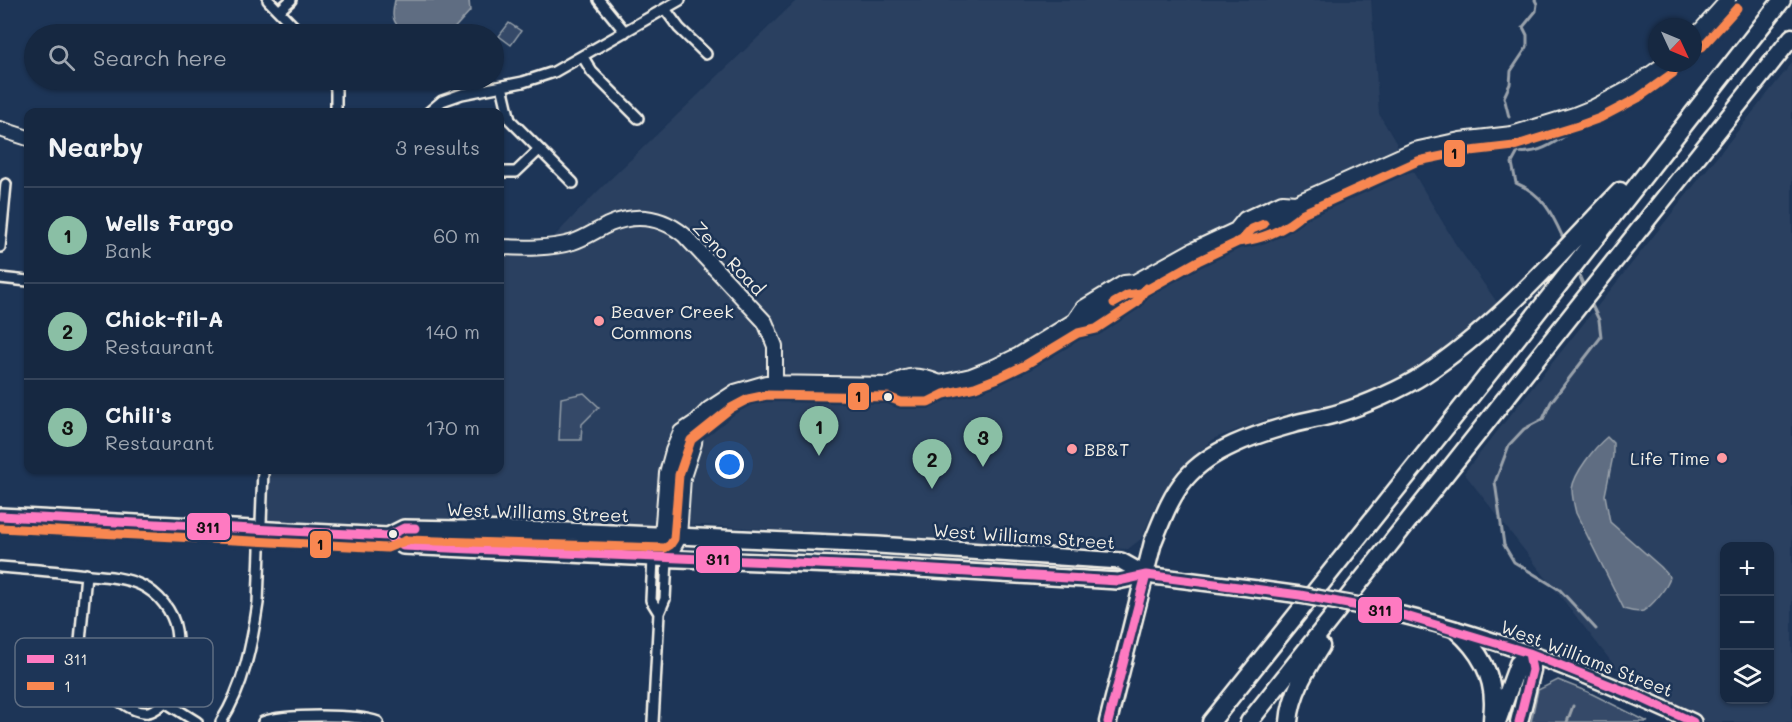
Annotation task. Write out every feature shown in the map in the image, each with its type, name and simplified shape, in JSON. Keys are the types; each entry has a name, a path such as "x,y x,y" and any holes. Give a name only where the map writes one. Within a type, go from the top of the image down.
{"highway":[{"path":"1210,722 1518,337 1782,0"},
{"path":"1249,722 1792,37"},
{"path":"1108,722 1153,542 1174,495 1187,477 1226,449 1248,439 1291,424 1338,414 1380,397 1442,363 1504,313 1692,114"},
{"path":"1289,722 1294,696 1304,675 1356,587"},
{"path":"1456,630 1479,654 1488,673 1492,688 1492,722"},
{"path":"1497,722 1518,664 1528,653"},
{"path":"1519,722 1532,670 1528,653"}],"main road":[{"name":"West Williams Street","path":"0,516 388,536 404,528 546,531 889,546 1121,561 1146,574 1300,595 1396,613 1528,653 1639,697 1693,722"},
{"name":"West Williams Street","path":"388,536 403,546 660,559 886,567 1118,581 1146,574"}],"street":[{"path":"268,0 291,24"},
{"path":"279,11 291,0"},
{"path":"599,0 625,32"},
{"path":"504,86 541,78 583,57 680,0"},
{"path":"1702,29 1728,0"},
{"path":"665,9 679,28 706,54"},
{"path":"583,57 592,72 638,118"},
{"path":"659,613 651,600 660,559 665,485 669,462 681,432 709,409 735,392 775,382 891,385 902,390 925,390 940,383 971,376 1019,355 1074,321 1089,319 1129,293 1135,282 1193,250 1236,230 1250,229 1286,213 1296,203 1414,150 1460,140 1512,134 1574,115 1632,87 1653,72"},
{"path":"336,90 336,108"},
{"path":"434,108 442,101 462,93 479,90"},
{"path":"503,90 510,120 573,183"},
{"path":"0,129 24,137"},
{"path":"504,172 516,172 539,150"},
{"path":"0,247 6,184"},
{"name":"Zeno Road","path":"504,247 536,247 571,243 610,224 629,218 651,218 669,225 684,235 765,322 775,346 775,382"},
{"path":"0,278 24,280"},
{"path":"653,722 659,613 665,599 660,559 679,537 683,477 694,443 696,422"},
{"path":"221,722 239,688 255,624 258,603 263,474"},
{"path":"0,567 114,577 140,584 157,596 169,611 176,638"},
{"path":"81,638 86,574"},
{"path":"131,707 147,712 159,707"},
{"path":"173,707 197,722"},
{"path":"263,722 311,716 378,722"}],"shaded area":[{"path":"395,0 469,0 470,11 458,24 397,24 393,15"},
{"name":"Beaver Creek Commons","path":"797,0 1371,0 1379,114 1456,245 1499,305 1425,365 1383,386 1341,403 1282,414 1215,438 1178,470 1158,500 1141,539 1128,549 882,537 702,525 264,525 265,474 504,474 504,247 545,246 598,191"},
{"path":"509,23 521,31 511,45 504,40 504,30"},
{"path":"1792,63 1792,722 1693,722 1639,697 1464,473"},
{"path":"584,393 599,407 582,424 581,440 559,440 561,398"},
{"path":"1607,437 1613,443 1613,456 1605,495 1610,522 1670,577 1659,596 1640,612 1624,609 1576,513 1573,501 1572,489 1581,468"},
{"path":"1558,680 1588,692 1648,722 1531,722 1538,690"}],"waterway":[{"path":"1509,117 1504,97 1510,84 1511,71 1527,47 1527,35 1523,27 1536,11 1535,0"},
{"path":"1518,152 1539,150 1594,119"},
{"path":"1516,145 1518,152 1512,163 1516,183 1534,194 1547,207 1565,242"},
{"path":"1577,270 1585,289"},
{"path":"1590,301 1599,320 1601,337 1551,402 1543,419 1524,429 1509,445 1495,482 1504,545 1514,562 1560,590 1596,629"},
{"path":"1567,722 1573,706"}],"transit line":[{"name":"1","path":"1702,47 1737,8"},
{"name":"1","path":"1237,242 1272,233 1303,213 1418,161 1462,152 1514,146 1600,118 1638,98 1673,73"},
{"name":"1","path":"1114,303 1128,295 1141,293 1198,261 1242,240 1252,229 1264,224"},
{"name":"1","path":"0,528 387,548 407,540 665,548 674,539 679,475 691,440 731,408 748,399 767,395 888,397 901,402 928,402 944,394 975,387 998,378 1025,365 1078,333 1096,329 1137,302 1146,288"},
{"name":"311","path":"0,516 388,536 404,528 415,528"},
{"name":"311","path":"388,536 403,546 886,567 1118,581 1146,575 1300,595 1396,613 1529,653 1639,697 1693,722"},
{"name":"311","path":"1108,722 1146,575"},
{"name":"311","path":"1519,722 1532,670 1529,653"}],"place":[{"name":"Beaver Creek Commons","path":"599,321"},
{"name":"BB&T","path":"1072,449"},
{"name":"Wells Fargo","path":"819,456"},
{"name":"Life Time","path":"1722,458"},
{"name":"Chili's","path":"983,467"},
{"name":"Chick-fil-A","path":"932,489"}]}
